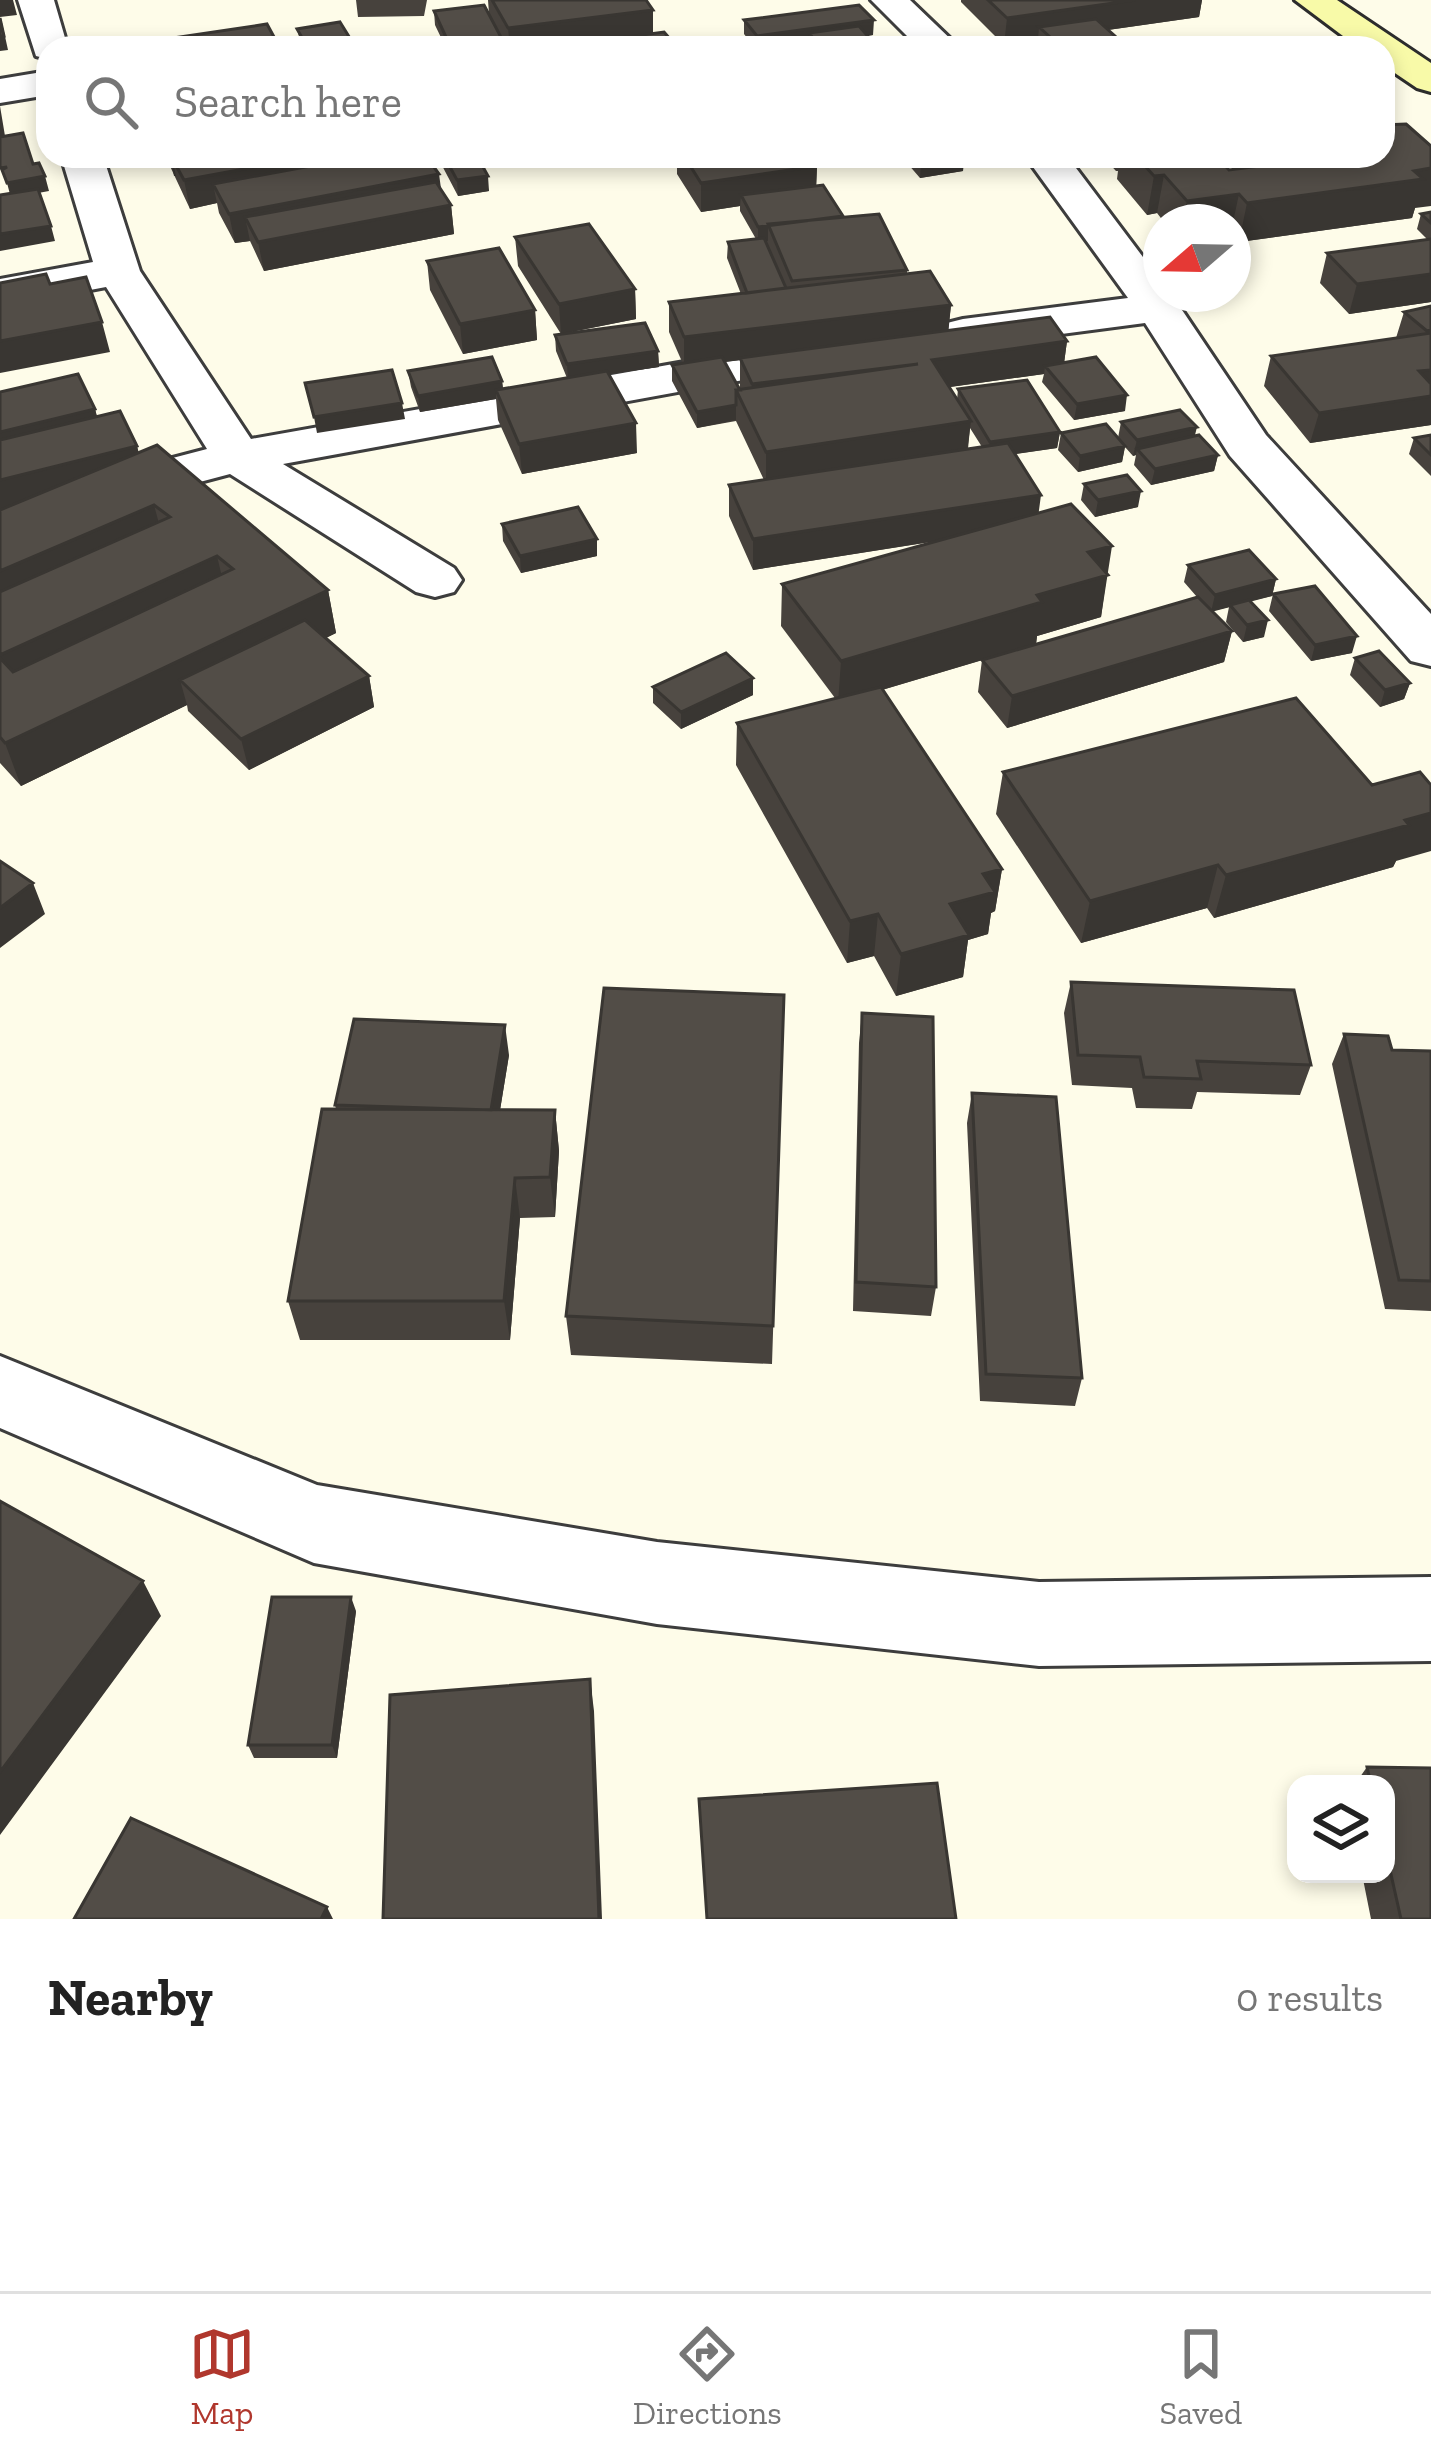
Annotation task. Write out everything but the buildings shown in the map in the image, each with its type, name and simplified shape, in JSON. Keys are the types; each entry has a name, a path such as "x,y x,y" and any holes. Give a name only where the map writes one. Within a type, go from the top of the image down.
{"main road":[{"path":"1313,0 1366,36"},
{"path":"1395,56 1431,80"}],"street":[{"path":"36,0 46,36"},
{"path":"889,0 927,36"},
{"path":"0,91 36,85"},
{"path":"86,168 118,272 237,457 435,580"},
{"path":"1055,168 1143,288"},
{"path":"0,292 118,272"},
{"path":"0,519 237,457 760,360 1143,310"},
{"path":"1161,312 1248,445 1431,648"},
{"path":"0,1391 314,1524 657,1583 1039,1624 1431,1619"}]}
